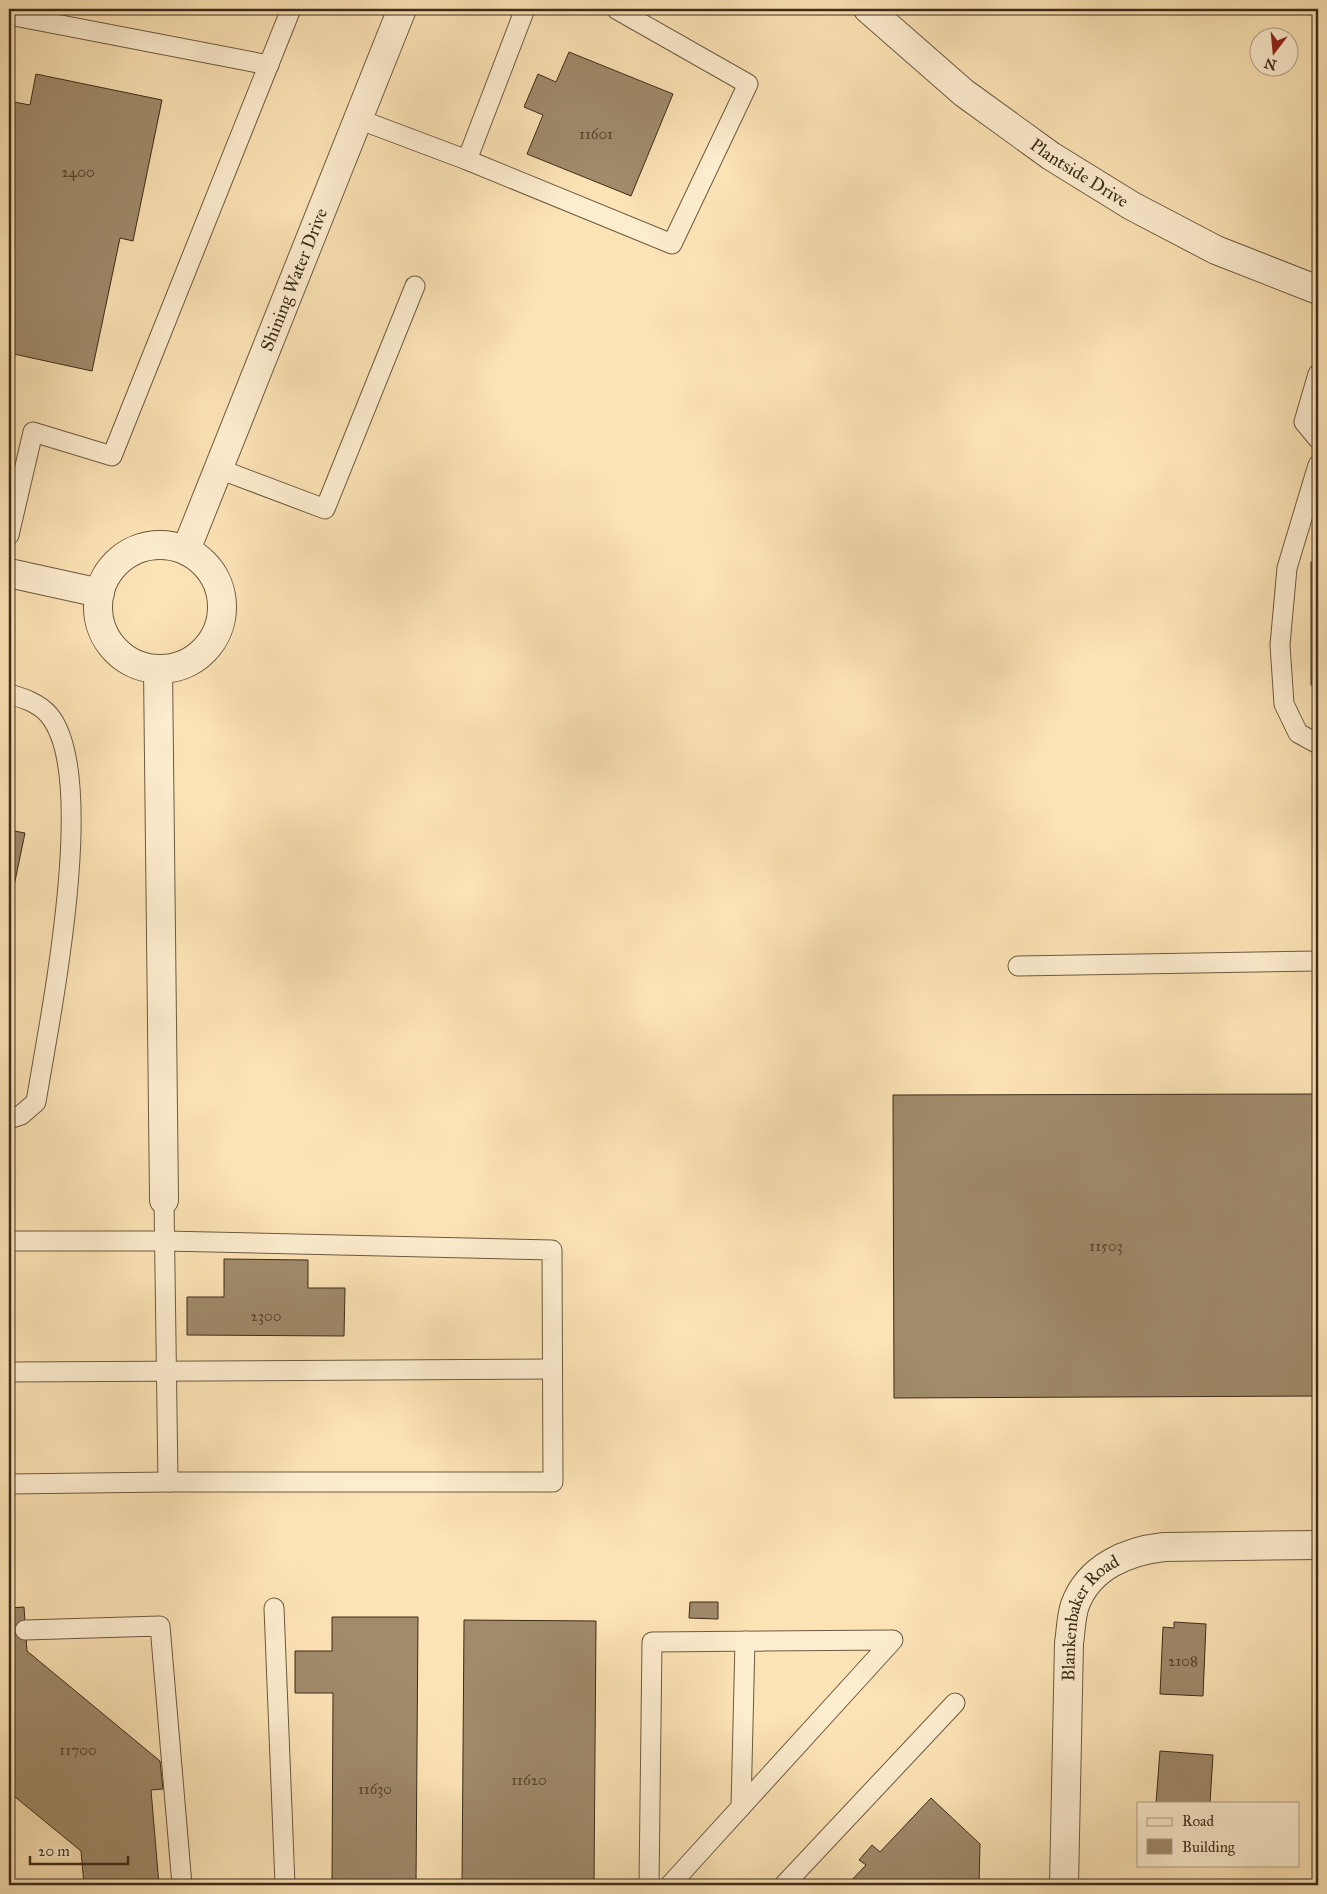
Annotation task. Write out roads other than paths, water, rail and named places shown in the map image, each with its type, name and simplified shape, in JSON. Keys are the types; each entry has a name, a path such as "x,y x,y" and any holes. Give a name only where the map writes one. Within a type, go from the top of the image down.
{"street":[{"name":"Shining Water Drive","path":"186,550 402,9"},
{"name":"Plantside Drive","path":"868,9 964,93 1051,156 1132,206 1216,250 1318,290"},
{"path":"155,545 186,550 204,562 216,580 222,600 221,622 212,641 198,657 179,666 158,669 137,664 119,653 105,636 99,615 100,594 114,566 140,548 155,545"},
{"path":"9,573 100,594"},
{"path":"158,669 164,1200"},
{"name":"Blankenbaker Road","path":"1064,1885 1069,1643 1075,1606 1084,1588 1097,1572 1114,1560 1143,1550 1164,1547 1318,1545"}],"lane":[{"path":"9,535 17,461 33,432 112,456 291,9"},
{"path":"467,160 525,9"},
{"path":"358,119 467,160 672,244 748,84 616,9"},
{"path":"9,15 269,65"},
{"path":"219,468 325,509 415,286"},
{"path":"1318,374 1304,422 1318,439"},
{"path":"1318,465 1314,494 1287,568 1280,646 1284,704 1298,733 1318,744"},
{"path":"9,694 39,706 49,716 61,739 68,760 72,830 58,962 36,1102 21,1115 9,1119"},
{"path":"1018,966 1318,961"},
{"path":"164,1200 168,1482"},
{"path":"9,1241 165,1241 552,1250 552,1482 9,1484"},
{"path":"9,1372 552,1369"},
{"path":"274,1608 285,1885"},
{"path":"25,1630 160,1626 182,1885"},
{"path":"649,1885 652,1642 893,1640 670,1885"},
{"path":"741,1807 745,1641"},
{"path":"784,1885 955,1703"}]}
